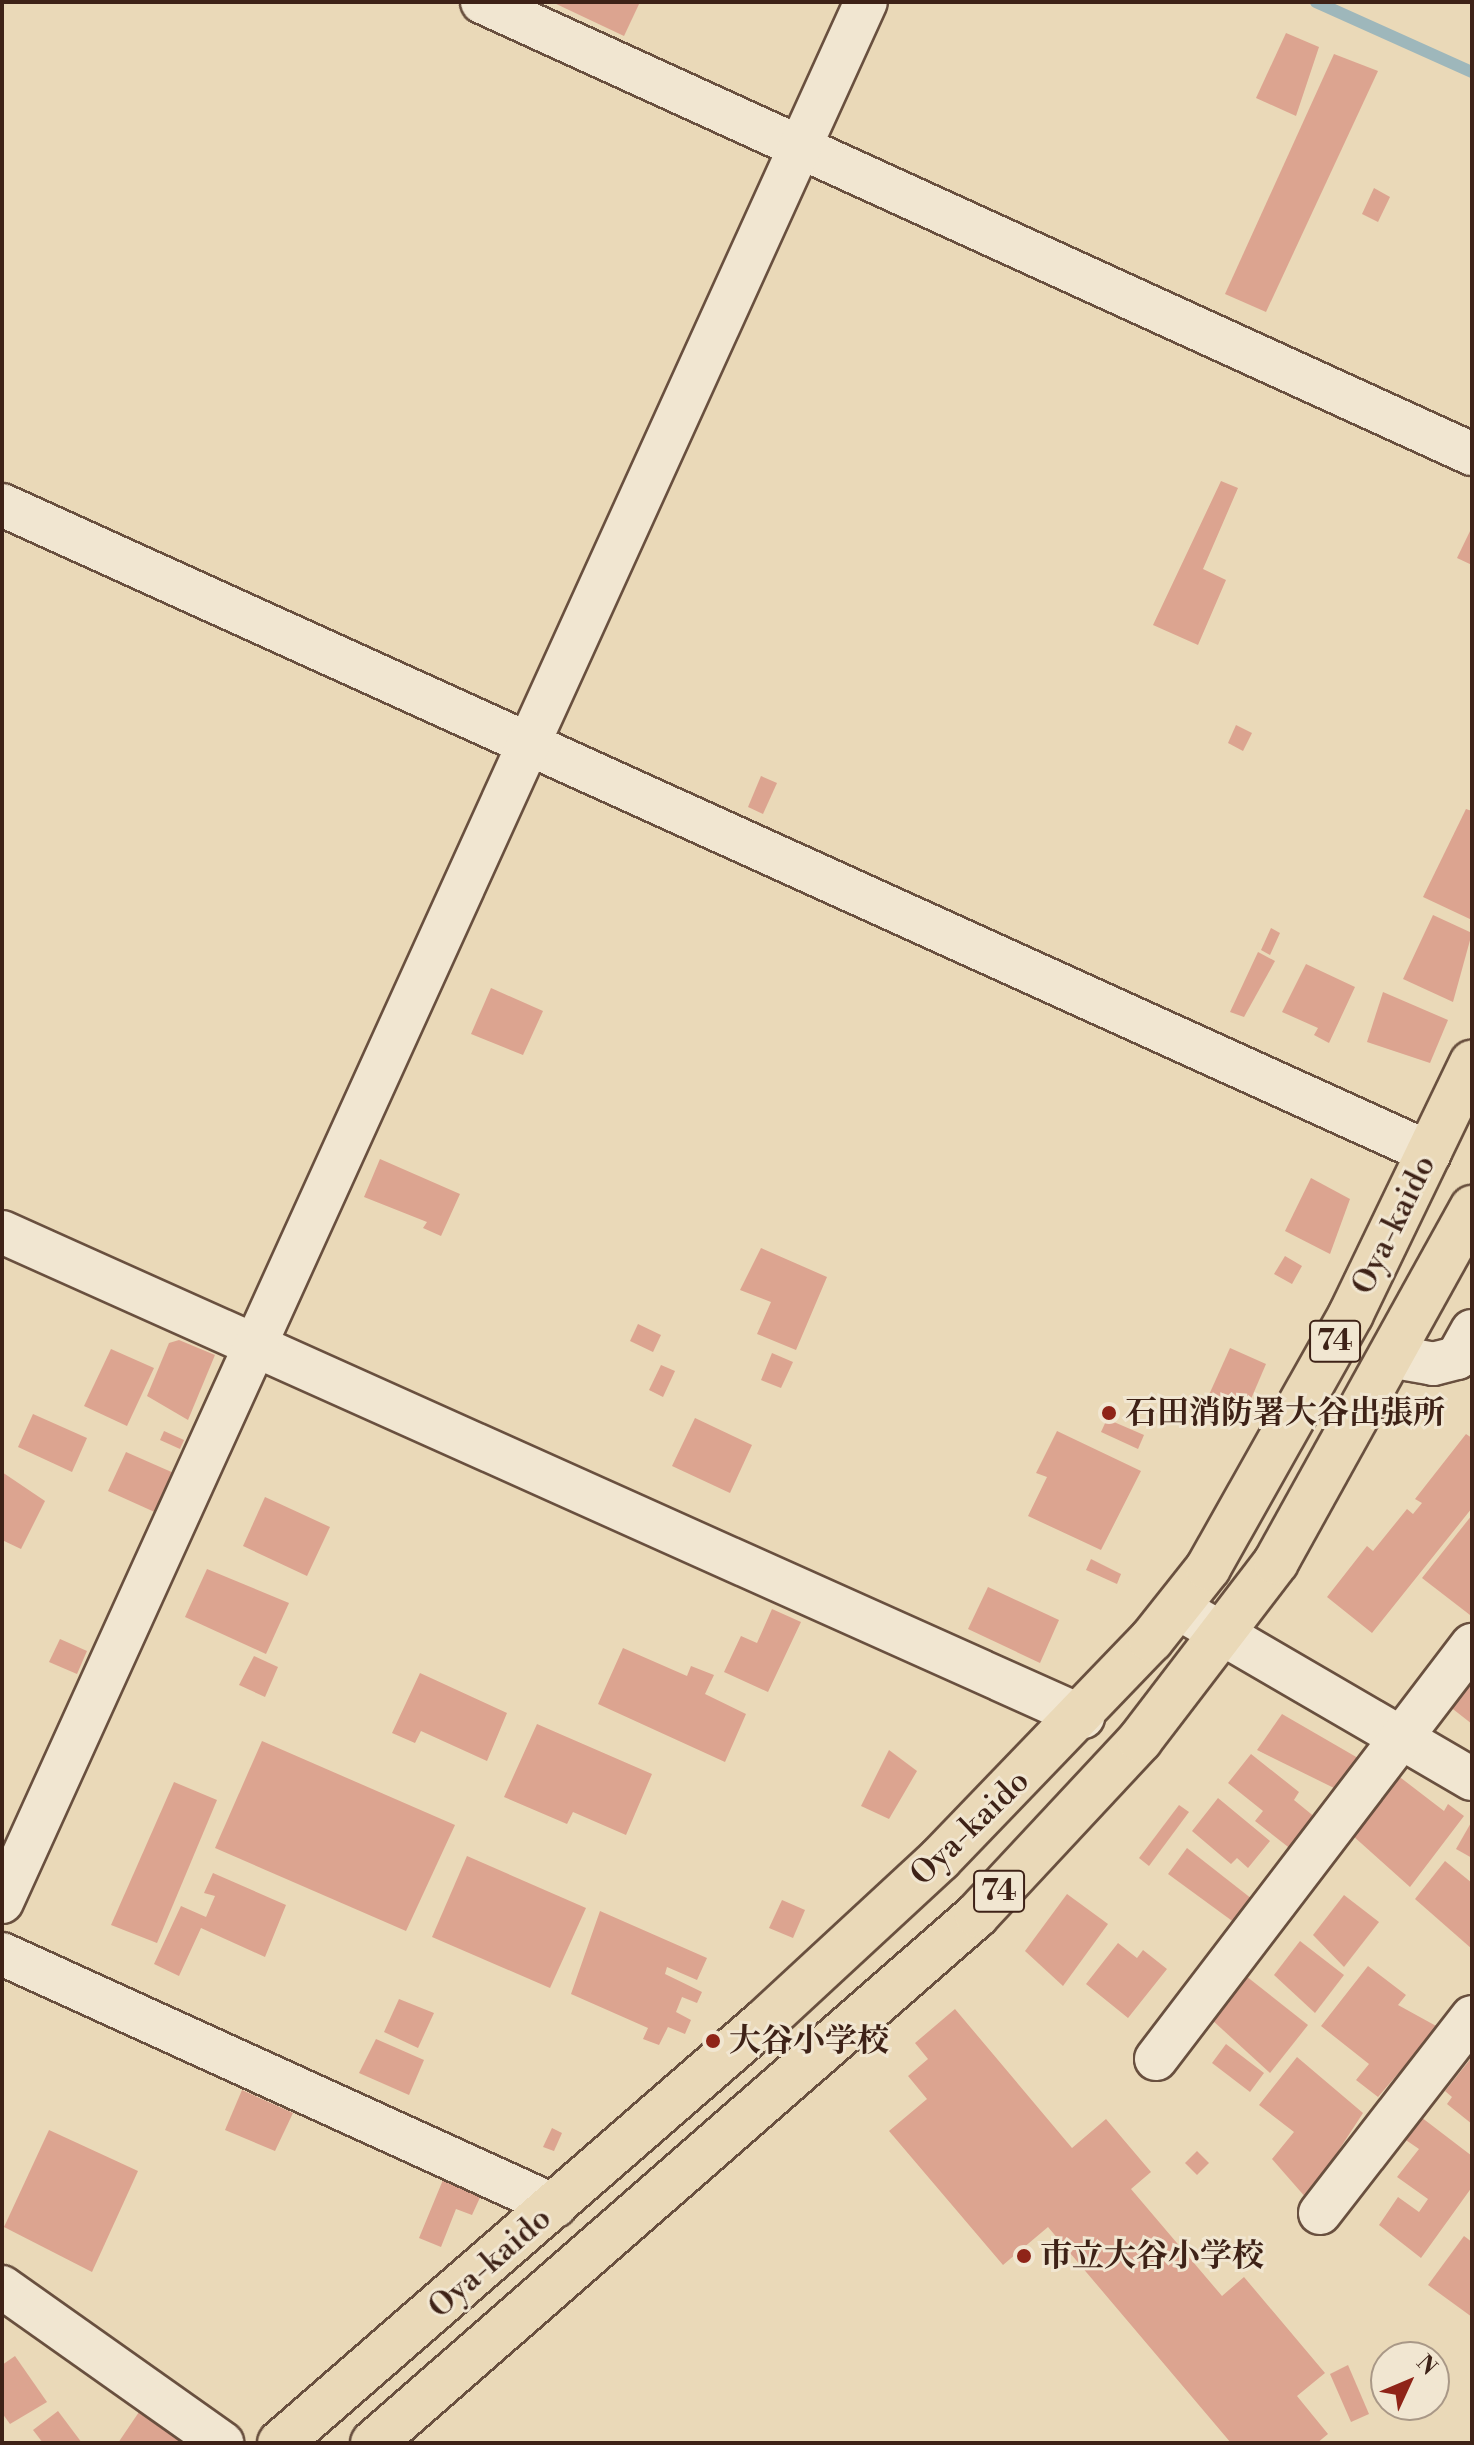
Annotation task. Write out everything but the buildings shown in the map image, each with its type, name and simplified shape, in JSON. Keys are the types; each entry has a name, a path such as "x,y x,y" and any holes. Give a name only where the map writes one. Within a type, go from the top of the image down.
{"main road":[{"name":"Oya-kaido","path":"280,2443 555,2206 905,1891 1083,1717 1178,1608 1208,1568 1351,1314 1472,1063"},
{"name":"Oya-kaido","path":"373,2443 977,1915 1140,1740 1225,1636 1395,1357 1472,1208"}],"street":[{"path":"482,2 1472,454"},
{"path":"2,1902 866,2"},
{"path":"2,505 1430,1153"},
{"path":"2,1232 1083,1717"},
{"path":"1395,1357 1433,1364 1457,1358 1472,1331"},
{"path":"1178,1608 1472,1779"},
{"path":"1156,2059 1472,1645"},
{"path":"2,1954 555,2206"},
{"path":"1320,2213 1472,2017"},
{"path":"2,2287 222,2443"}],"waterway":[{"path":"1316,2 1472,72"}],"place":[{"name":"石田消防署大谷出張所","path":"1109,1413"},
{"name":"大谷小学校","path":"713,2041"},
{"name":"市立大谷小学校","path":"1024,2256"}]}
